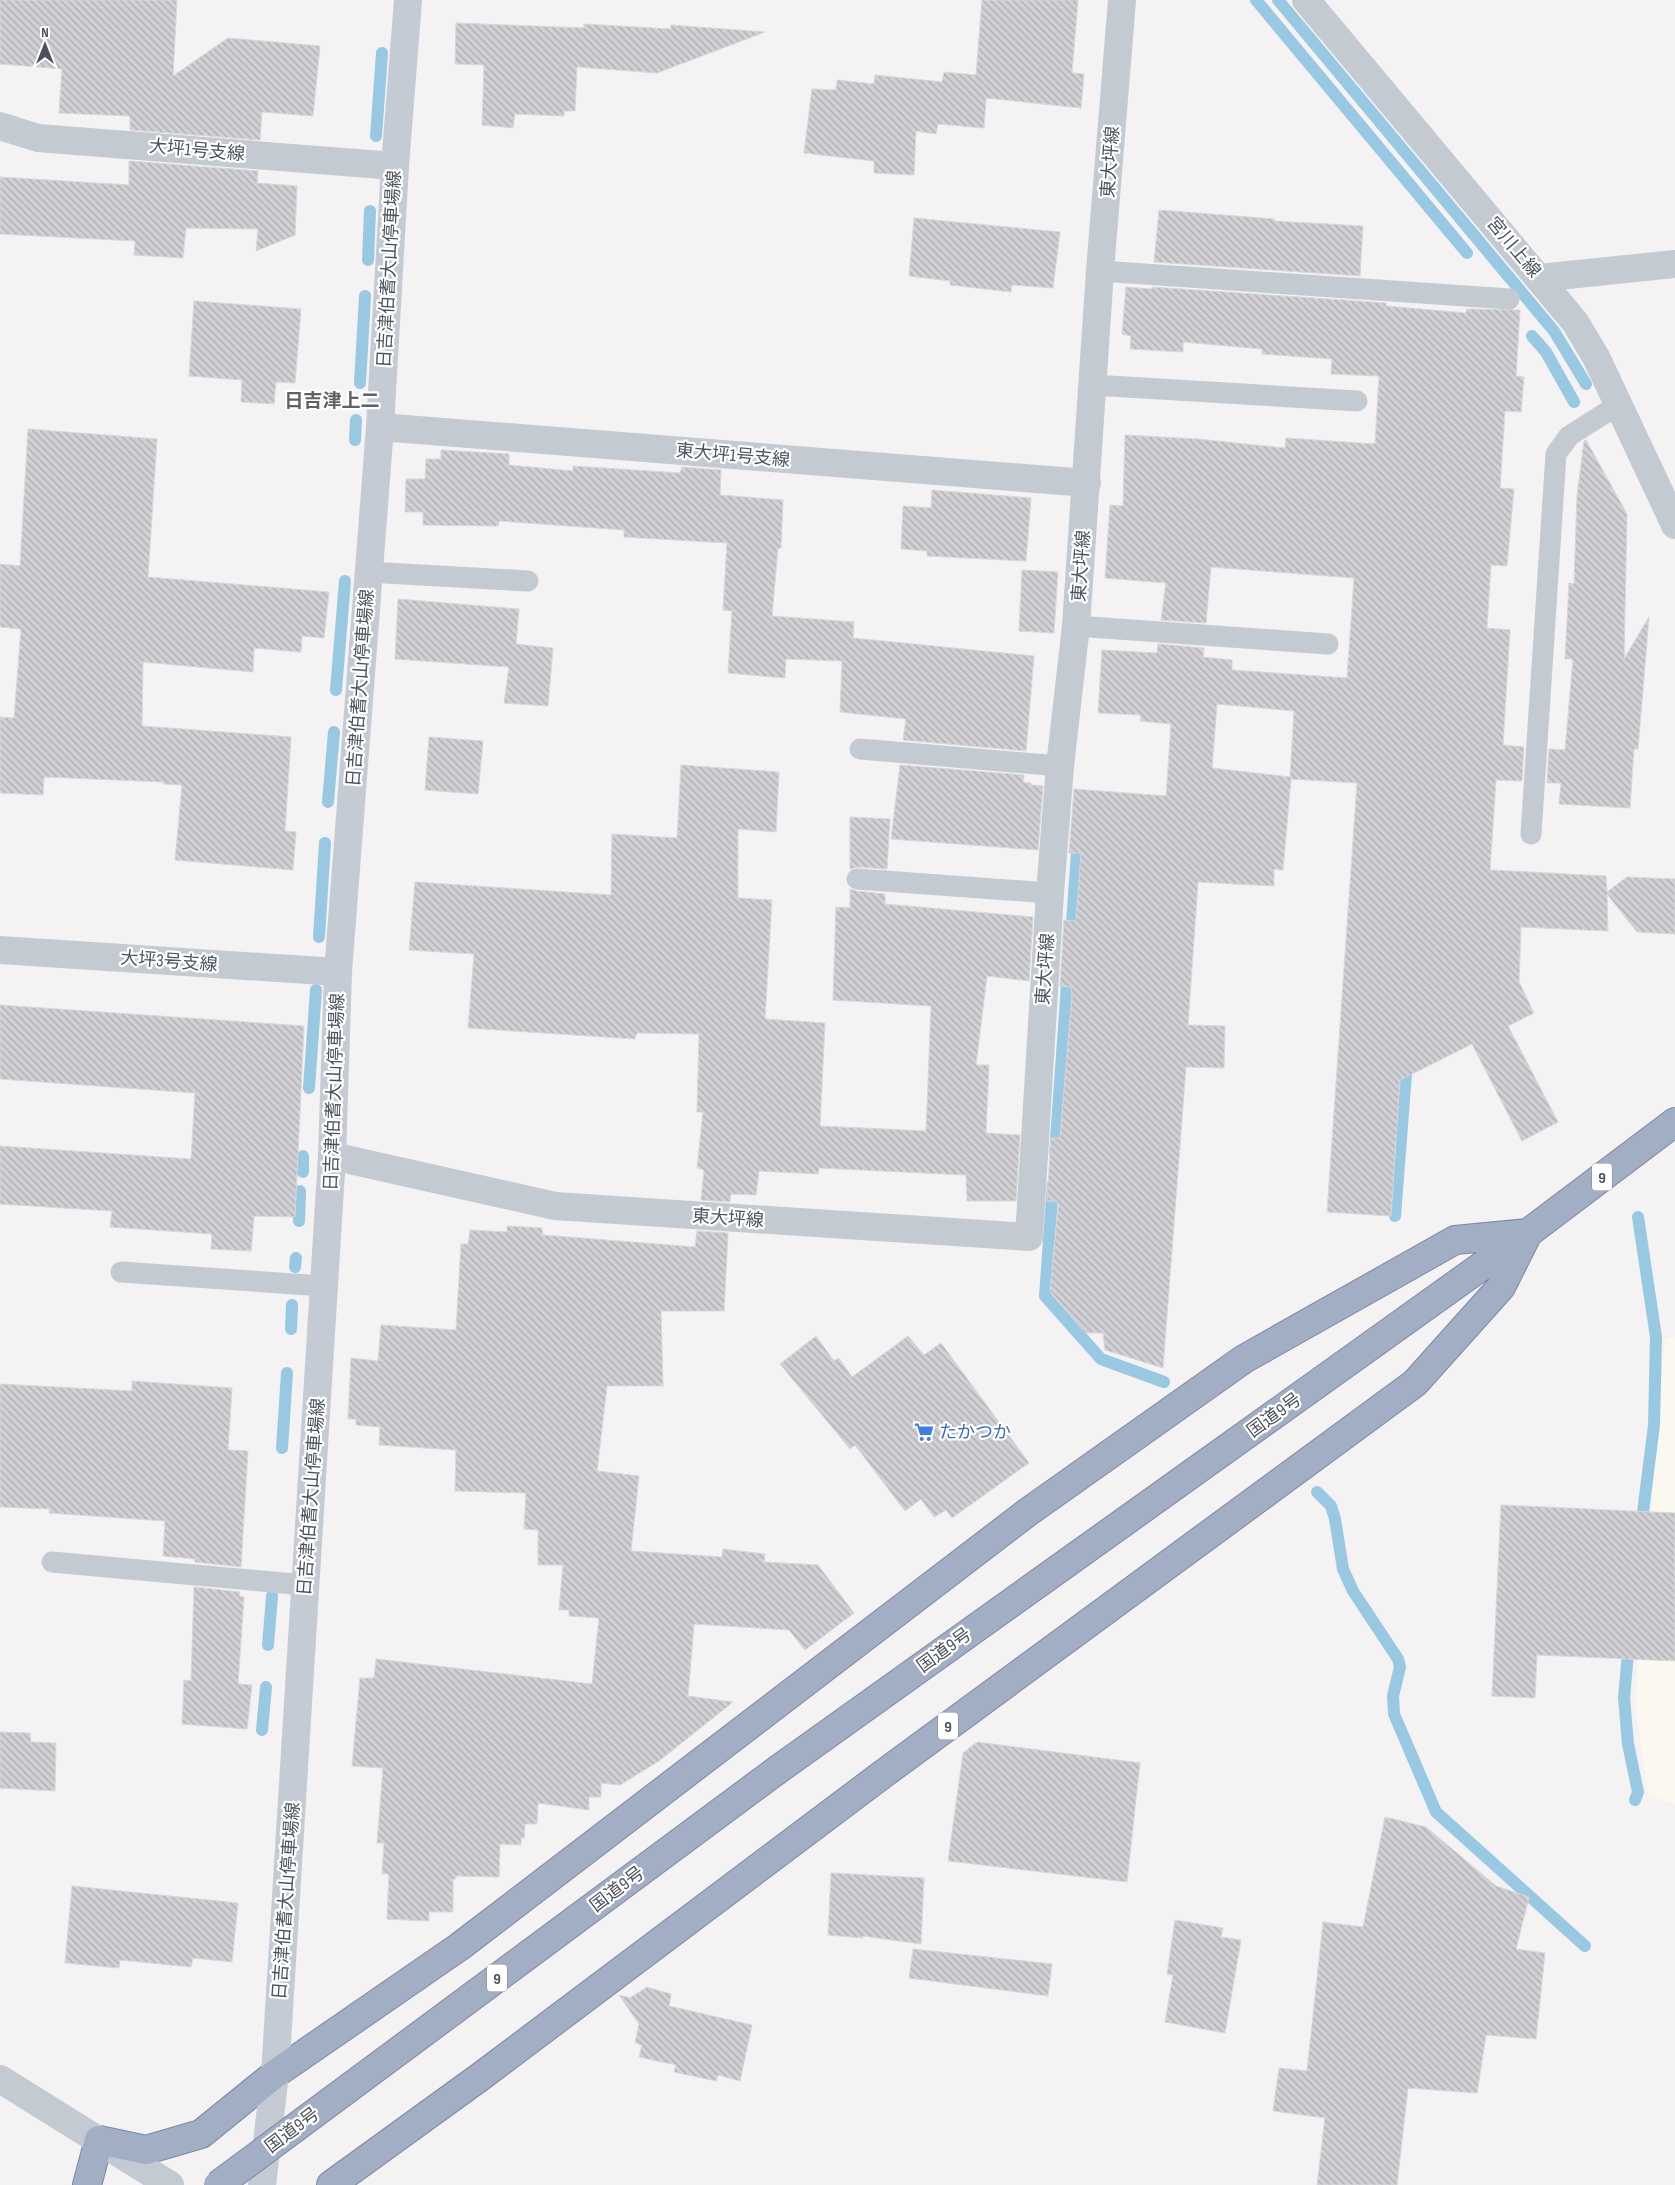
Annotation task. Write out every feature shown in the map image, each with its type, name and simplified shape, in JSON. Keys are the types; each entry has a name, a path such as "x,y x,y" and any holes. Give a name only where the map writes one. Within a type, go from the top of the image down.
{"highway":[{"name":"国道9号","path":"218,2185 776,1771 1528,1232 1675,1122"},
{"path":"87,2185 98,2140 146,2150 201,2134 275,2074 459,1947 1028,1512 1244,1359 1454,1240 1528,1232"},
{"name":"9","path":"331,2185 480,2077 883,1774 1415,1383 1501,1287 1528,1232"}],"main road":[{"name":"日吉津伯耆大山停車場線","path":"262,2185 275,2074 332,1156 338,972 380,427 395,166 408,0"}],"street":[{"name":"東大坪線","path":"332,1156 554,1206 1029,1237 1050,893 1060,766 1076,626 1100,271 1122,0"},
{"name":"宮川上線","path":"1306,0 1575,322 1596,357 1675,526"},
{"name":"大坪1号支線","path":"0,126 38,138 395,166"},
{"path":"1540,278 1675,264"},
{"name":"東大坪1号支線","path":"380,427 1087,483"},
{"name":"大坪3号支線","path":"0,950 338,972"},
{"path":"0,2079 170,2185"}],"lane":[{"path":"1100,271 1509,299"},
{"path":"1093,385 1357,401"},
{"path":"1531,834 1556,454 1569,436 1618,405"},
{"path":"368,572 528,581"},
{"path":"1076,626 1328,644"},
{"path":"860,749 1060,766"},
{"path":"857,879 1050,893"},
{"path":"121,1272 324,1286"},
{"path":"52,1562 305,1585"}],"shaded area":[{"path":"1675,1337 1675,1804 1648,1795 1635,1705 1665,1338"}],"building":[{"path":"0,0 177,0 173,76 228,38 320,46 313,116 262,112 260,140 130,130 130,116 59,113 62,69 0,64"},
{"path":"982,0 1078,0 1072,73 1084,74 1081,108 986,98 984,128 938,124 936,134 916,131 914,175 874,173 874,161 804,153 812,89 836,90 837,80 874,84 875,75 942,82 944,72 976,75"},
{"path":"456,23 584,28 584,24 671,29 671,25 765,32 657,73 577,67 575,111 564,111 564,116 515,114 513,128 482,125 484,65 455,64"},
{"path":"129,161 258,171 257,183 297,186 295,235 256,251 258,229 186,228 183,258 134,255 135,241 0,234 0,177 129,185"},
{"path":"1159,210 1274,219 1274,221 1363,226 1360,276 1154,262"},
{"path":"914,218 1060,232 1053,288 1012,285 1011,292 950,285 950,281 909,276"},
{"path":"1126,287 1152,289 1152,287 1386,303 1386,306 1466,313 1467,309 1520,310 1516,376 1524,377 1521,412 1505,411 1500,488 1514,489 1507,566 1491,565 1487,628 1510,630 1503,745 1524,747 1522,781 1496,780 1490,870 1606,876 1607,892 1627,877 1675,879 1675,934 1637,932 1607,894 1608,931 1521,927 1519,982 1534,1013 1508,1026 1558,1122 1522,1141 1472,1044 1400,1080 1391,1216 1327,1212 1357,783 1291,779 1283,870 1274,869 1274,886 1198,882 1188,1025 1225,1026 1224,1068 1186,1067 1163,1368 1105,1350 1103,1333 1085,1333 1050,1291 1058,1207 1057,1201 1047,1201 1051,1138 1060,1138 1072,996 1071,987 1060,986 1064,920 1076,921 1081,853 1069,853 1074,789 1166,796 1171,724 1140,721 1141,715 1098,713 1102,650 1157,653 1158,644 1204,648 1203,657 1232,660 1232,670 1347,678 1354,578 1211,567 1206,623 1161,620 1166,583 1105,578 1110,505 1123,506 1125,435 1198,439 1285,448 1286,438 1375,444 1379,376 1331,374 1332,359 1262,354 1262,349 1183,342 1183,352 1130,349 1131,336 1122,334","holes":["1217,704 1294,711 1290,777 1212,768"]},
{"path":"194,301 301,309 295,383 276,382 274,404 241,402 242,380 189,376"},
{"path":"28,429 157,439 148,577 329,592 324,638 302,636 301,652 254,648 253,672 143,662 142,726 291,737 285,831 296,832 293,870 175,860 182,785 163,784 164,782 44,777 43,795 0,793 0,717 14,718 21,629 0,627 0,564 20,566"},
{"path":"1586,440 1627,514 1624,659 1649,617 1638,749 1634,749 1630,808 1559,804 1561,783 1547,783 1549,749 1565,750 1573,659 1565,659 1569,583 1574,584 1577,496 1584,441"},
{"path":"441,450 509,454 509,465 573,471 573,466 680,473 682,467 721,470 720,495 783,500 781,548 778,548 772,616 854,622 853,638 1034,656 1026,751 903,740 906,719 840,712 842,661 786,659 785,678 728,673 732,611 723,610 727,543 624,537 624,530 499,521 498,526 423,525 423,512 405,512 406,479 425,479 426,459 441,459"},
{"path":"932,490 1031,498 1026,561 927,556 927,551 901,549 903,506 931,508"},
{"path":"1022,570 1058,572 1054,633 1019,631"},
{"path":"398,599 519,609 516,644 553,648 548,706 504,703 509,667 395,659"},
{"path":"429,737 483,741 478,794 425,790"},
{"path":"681,765 779,772 776,832 738,829 738,898 772,900 765,1019 825,1023 820,1126 926,1131 931,1006 833,1000 836,907 850,908 850,889 885,894 885,904 1033,917 1029,981 987,976 976,1065 989,1065 986,1133 1020,1135 1016,1201 967,1201 966,1175 819,1168 818,1174 759,1171 756,1195 731,1194 730,1202 701,1200 704,1170 697,1168 703,1112 697,1112 699,1034 637,1033 635,1039 468,1028 474,954 409,950 415,882 611,895 612,834 677,838"},
{"path":"900,765 1024,775 1023,782 1043,786 1038,850 891,839"},
{"path":"850,817 890,819 887,869 858,867 850,869"},
{"path":"0,1005 304,1026 295,1217 254,1216 251,1251 211,1249 212,1234 110,1227 112,1211 0,1204 0,1146 191,1159 195,1093 0,1079"},
{"path":"507,1226 542,1228 543,1235 695,1247 697,1231 728,1233 724,1311 661,1311 663,1386 607,1386 597,1471 639,1476 631,1551 722,1557 723,1549 765,1554 764,1562 818,1565 854,1613 805,1650 789,1630 694,1624 688,1696 733,1702 659,1761 620,1785 601,1783 601,1797 589,1797 589,1810 538,1803 537,1824 525,1824 524,1838 521,1838 521,1845 500,1844 499,1877 456,1876 456,1879 453,1879 453,1912 429,1912 429,1921 387,1919 389,1874 382,1874 384,1843 377,1843 383,1768 352,1766 360,1678 374,1678 376,1659 592,1684 599,1618 569,1616 569,1610 559,1610 563,1565 538,1565 538,1530 524,1529 526,1493 455,1491 456,1450 379,1445 380,1427 356,1425 356,1419 348,1419 351,1358 378,1361 381,1325 456,1330 461,1244 468,1244 470,1230 507,1232"},
{"path":"816,1336 834,1361 839,1358 852,1377 908,1336 924,1355 941,1343 1029,1463 952,1518 946,1510 934,1517 921,1499 905,1511 855,1445 850,1449 780,1364"},
{"path":"132,1381 232,1388 228,1450 248,1451 241,1567 163,1556 165,1521 49,1513 50,1509 0,1507 0,1384 132,1391"},
{"path":"1501,1505 1675,1513 1675,1661 1537,1655 1535,1698 1492,1696"},
{"path":"194,1587 240,1592 239,1596 244,1597 238,1684 252,1685 247,1729 182,1724 184,1680 191,1681"},
{"path":"0,1732 30,1733 31,1742 56,1743 55,1791 0,1788"},
{"path":"977,1742 1140,1763 1127,1882 948,1861 963,1753"},
{"path":"1385,1817 1426,1827 1496,1886 1529,1897 1516,1949 1545,1953 1536,2039 1486,2035 1477,2093 1408,2088 1397,2185 1317,2185 1325,2118 1273,2111 1279,2068 1307,2071 1323,1922 1363,1927"},
{"path":"831,1873 924,1878 921,1944 863,1936 863,1938 828,1935"},
{"path":"72,1886 238,1903 232,1962 193,1958 191,1967 120,1960 119,1968 65,1963"},
{"path":"1175,1920 1223,1928 1221,1937 1241,1940 1225,2033 1165,2022 1173,1975 1167,1974"},
{"path":"913,1949 1052,1964 1048,1996 909,1978"},
{"path":"647,1987 671,1994 669,2006 752,2025 740,2081 718,2075 716,2081 674,2072 676,2065 639,2057 642,2045 635,2043 639,2024 619,1995 630,1998"}],"waterway":[{"path":"1256,0 1467,253"},
{"path":"1278,0 1554,331 1586,384"},
{"path":"376,136 382,53"},
{"path":"368,260 370,211"},
{"path":"360,383 365,296"},
{"path":"1532,336 1546,352 1574,402"},
{"path":"355,440 356,420"},
{"path":"336,690 345,581"},
{"path":"328,802 334,732"},
{"path":"1071,938 1078,838"},
{"path":"319,937 325,843"},
{"path":"1055,1154 1068,970"},
{"path":"309,1088 316,990"},
{"path":"1395,1216 1407,1061"},
{"path":"303,1156 303,1172"},
{"path":"1053,1184 1045,1296 1101,1359 1164,1382"},
{"path":"299,1221 300,1191"},
{"path":"1638,1217 1656,1337 1654,1425 1641,1528"},
{"path":"295,1267 296,1258"},
{"path":"291,1329 292,1305"},
{"path":"282,1448 287,1373"},
{"path":"1317,1492 1331,1506 1343,1569 1353,1591 1398,1659 1400,1667 1393,1696 1394,1714 1436,1812 1585,1946"},
{"path":"268,1645 272,1596"},
{"path":"1629,1642 1624,1698 1628,1744 1638,1792 1635,1800"},
{"path":"262,1730 266,1687"}],"place":[{"name":"たかつか","path":"924,1432"}],"district":[{"name":"日吉津上二","path":"332,400"}]}
